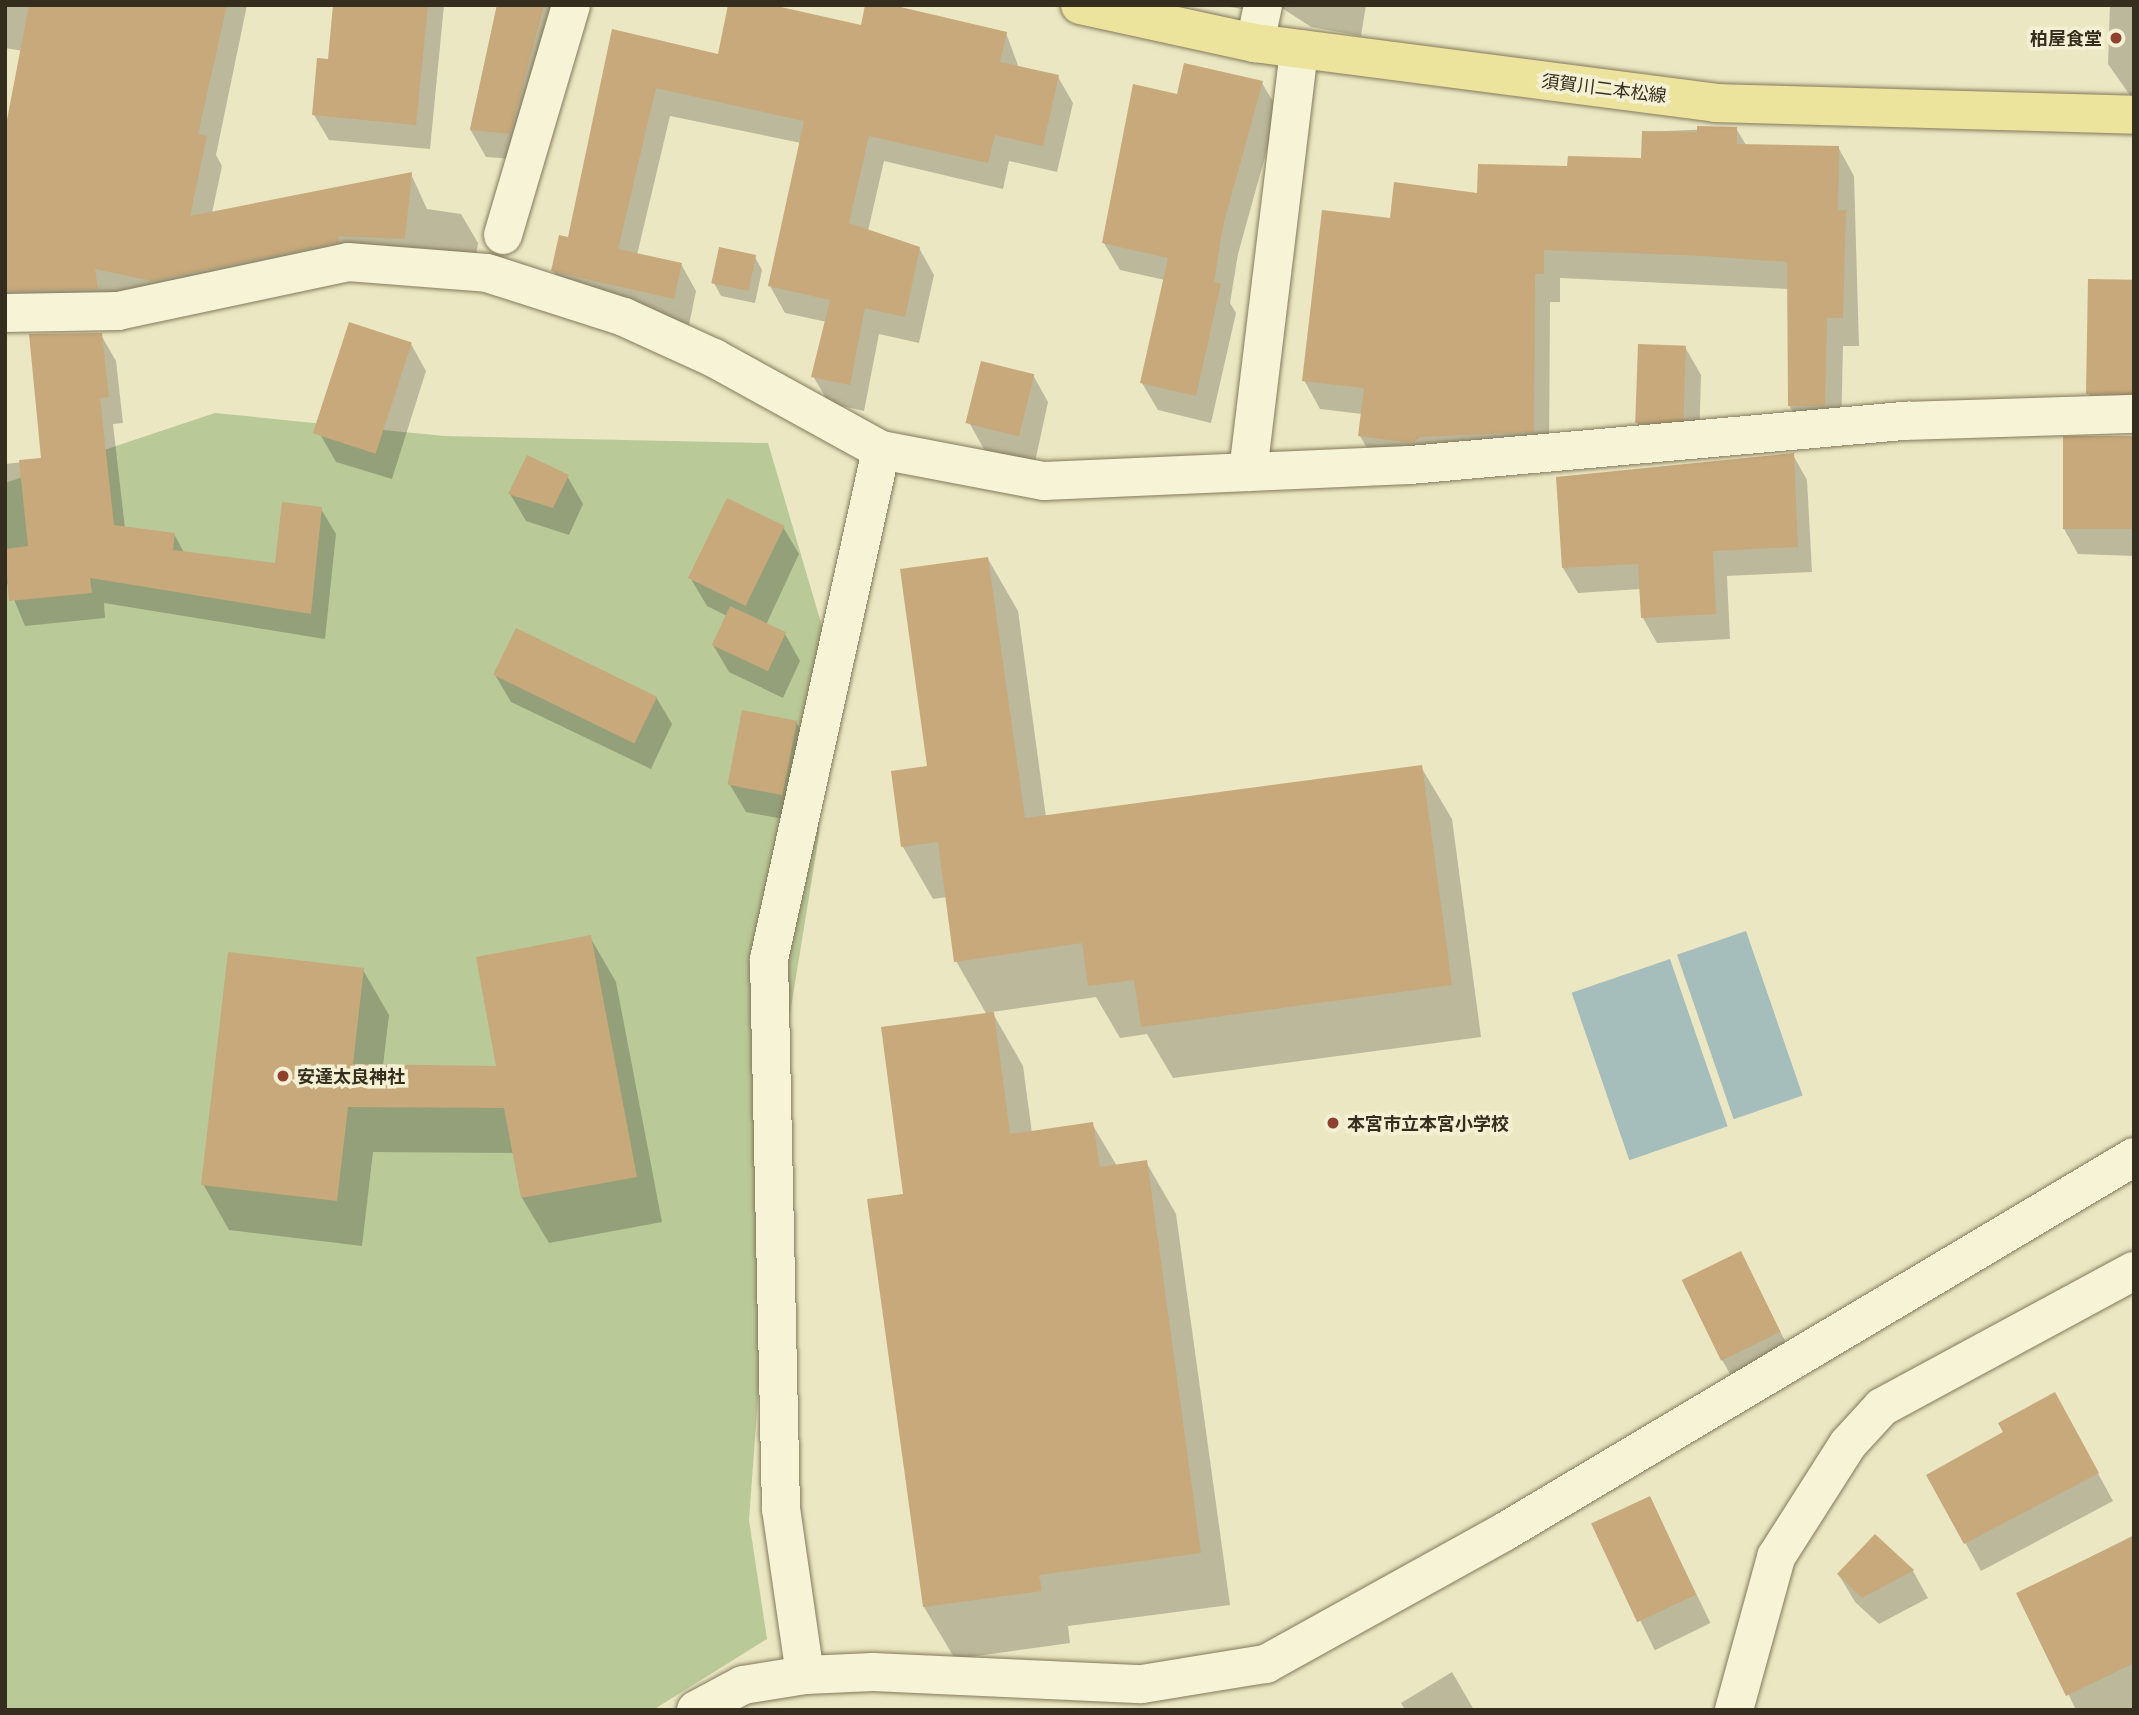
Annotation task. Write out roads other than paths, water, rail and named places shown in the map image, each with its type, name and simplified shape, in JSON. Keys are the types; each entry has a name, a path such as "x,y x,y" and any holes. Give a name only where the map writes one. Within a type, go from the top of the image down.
{"main road":[{"name":"須賀川二本松線","path":"1080,5 1255,43 1715,103 2134,115"}],"street":[{"path":"503,235 571,5"},
{"path":"1255,43 1263,5"},
{"path":"1248,472 1299,49"},
{"path":"5,313 118,311 348,262 487,273 624,317 703,353 881,450 1044,481 1410,465 1907,421 2134,414"},
{"path":"805,1675 781,1509 769,959 881,450"},
{"path":"696,1710 743,1685 805,1675 873,1672 1142,1684 1266,1664 1504,1532 2134,1157"},
{"path":"1734,1710 1776,1557 1848,1444 1882,1407 2134,1271"}],"water":[{"path":"1746,931 1803,1096 1734,1119 1677,955"},
{"path":"1670,959 1728,1126 1629,1160 1572,993"}],"place":[{"name":"柏屋食堂","path":"2116,38"},
{"name":"安達太良神社","path":"283,1076"},
{"name":"本宮市立本宮小学校","path":"1333,1123"}]}
